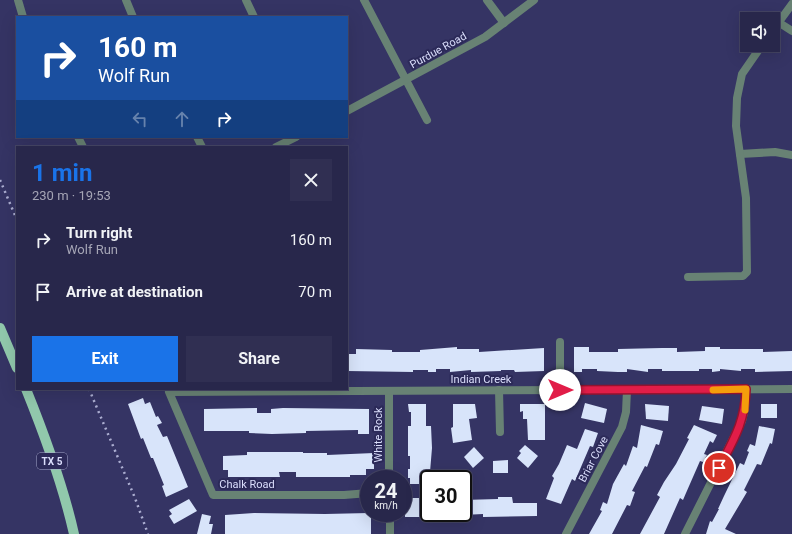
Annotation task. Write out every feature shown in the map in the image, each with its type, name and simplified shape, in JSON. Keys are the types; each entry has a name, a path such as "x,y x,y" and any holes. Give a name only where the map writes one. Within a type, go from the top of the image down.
{"main road":[{"path":"0,328 16,366"},
{"name":"TX 5","path":"26,390 40,422 74,534"}],"street":[{"path":"18,0 23,16"},
{"path":"126,0 133,16"},
{"path":"246,0 254,16"},
{"path":"364,0 426,120"},
{"path":"487,0 504,23"},
{"name":"Purdue Road","path":"348,110 485,37 534,0"},
{"path":"780,19 792,4"},
{"path":"780,23 792,31"},
{"path":"688,277 743,276 747,272 746,198 736,126 736,98 742,74 757,52"},
{"path":"278,146 294,138"},
{"path":"740,154 776,152 792,155"},
{"path":"560,342 560,390"},
{"path":"685,534 740,428 745,408 746,389"},
{"name":"Indian Creek","path":"169,392 792,389"},
{"path":"499,390 500,432"},
{"name":"Briar Cove","path":"566,534 622,427 626,412 627,390"},
{"name":"White Rock","path":"389,391 390,470"},
{"name":"Chalk Road","path":"169,392 213,496 360,494"},
{"path":"390,522 390,534"}],"building":[{"path":"457,347 457,349 479,349 479,352 544,348 544,371 515,372 514,370 501,370 471,372 471,370 450,372 450,369 436,369 436,372 428,372 428,370 413,370 413,372 348,371 348,354 356,354 356,349 392,350 392,352 420,352 420,350"},
{"path":"574,347 589,347 589,352 618,352 618,349 662,348 677,348 677,352 705,351 705,347 720,347 720,349 763,349 763,352 792,351 792,371 755,372 755,369 741,369 741,371 720,369 720,371 712,372 712,369 699,369 699,371 662,371 662,369 648,369 648,372 627,369 627,372 618,372 597,371 597,369 582,369 582,372 574,372"},
{"path":"143,398 145,404 150,402 156,417 158,416 162,423 157,425 163,437 167,436 188,487 166,497 162,486 164,485 153,458 151,458 143,438 141,439 128,404"},
{"path":"585,403 607,409 604,423 581,418"},
{"path":"408,404 426,404 426,426 431,426 432,448 430,470 420,470 420,484 412,484 412,470 408,470 410,469 410,456 408,456 408,426 411,426 411,412 409,412"},
{"path":"453,404 475,404 477,418 469,419 472,440 453,443 451,428 453,427"},
{"path":"520,404 545,404 545,440 528,440 527,419 523,419 523,411 520,412"},
{"path":"645,404 669,406 668,421 646,419"},
{"path":"761,404 777,404 777,418 761,418"},
{"path":"702,406 724,409 722,424 699,420"},
{"path":"257,408 257,413 271,413 271,409 283,408 369,409 369,434 358,434 358,430 306,431 306,433 272,434 249,433 249,431 204,431 204,409"},
{"path":"641,425 663,431 659,445 656,444 647,467 645,466 632,491 635,492 630,506 627,505 612,534 589,534 602,511 600,510 603,502 607,504 613,484 624,464 626,466 633,446 637,448"},
{"path":"694,425 717,435 713,443 710,441 704,454 707,455 703,462 700,461 683,500 680,498 664,534 640,534 660,497 657,495 676,464 689,439 687,438"},
{"path":"759,426 775,429 772,444 770,443 761,465 757,464 744,490 747,492 725,529 736,534 706,534 710,521 712,522 719,509 740,463 744,465 749,452 747,451 750,444 755,446"},
{"path":"585,429 598,433 593,447 590,446 575,481 572,479 561,504 546,499 554,478 552,476 567,445 577,449"},
{"path":"525,445 538,456 528,468 517,458 521,453 519,451"},
{"path":"474,447 484,458 473,468 464,457"},
{"path":"247,452 303,452 327,453 327,455 374,453 374,469 360,470 360,475 350,475 350,477 296,477 296,472 279,472 280,477 228,477 228,470 223,470 223,456 247,455"},
{"path":"508,460 508,473 493,473 493,461"},
{"path":"498,497 512,497 513,503 537,503 537,516 483,517 483,514 472,515 472,500 498,499"},
{"path":"412,498 419,498 420,517 412,517"},
{"path":"189,499 197,511 174,524 169,516 172,514 169,510"},
{"path":"254,513 360,513 360,522 371,522 371,534 225,534 225,515"},
{"path":"202,514 211,516 209,524 213,524 211,534 197,534"}],"railway":[{"path":"0,180 16,218"},
{"path":"89,390 135,498 148,534"}],"slow traffic":[{"path":"713,390 746,389 745,410"}],"route":[{"path":"560,390 746,389 745,408 740,428 719,468"}]}
